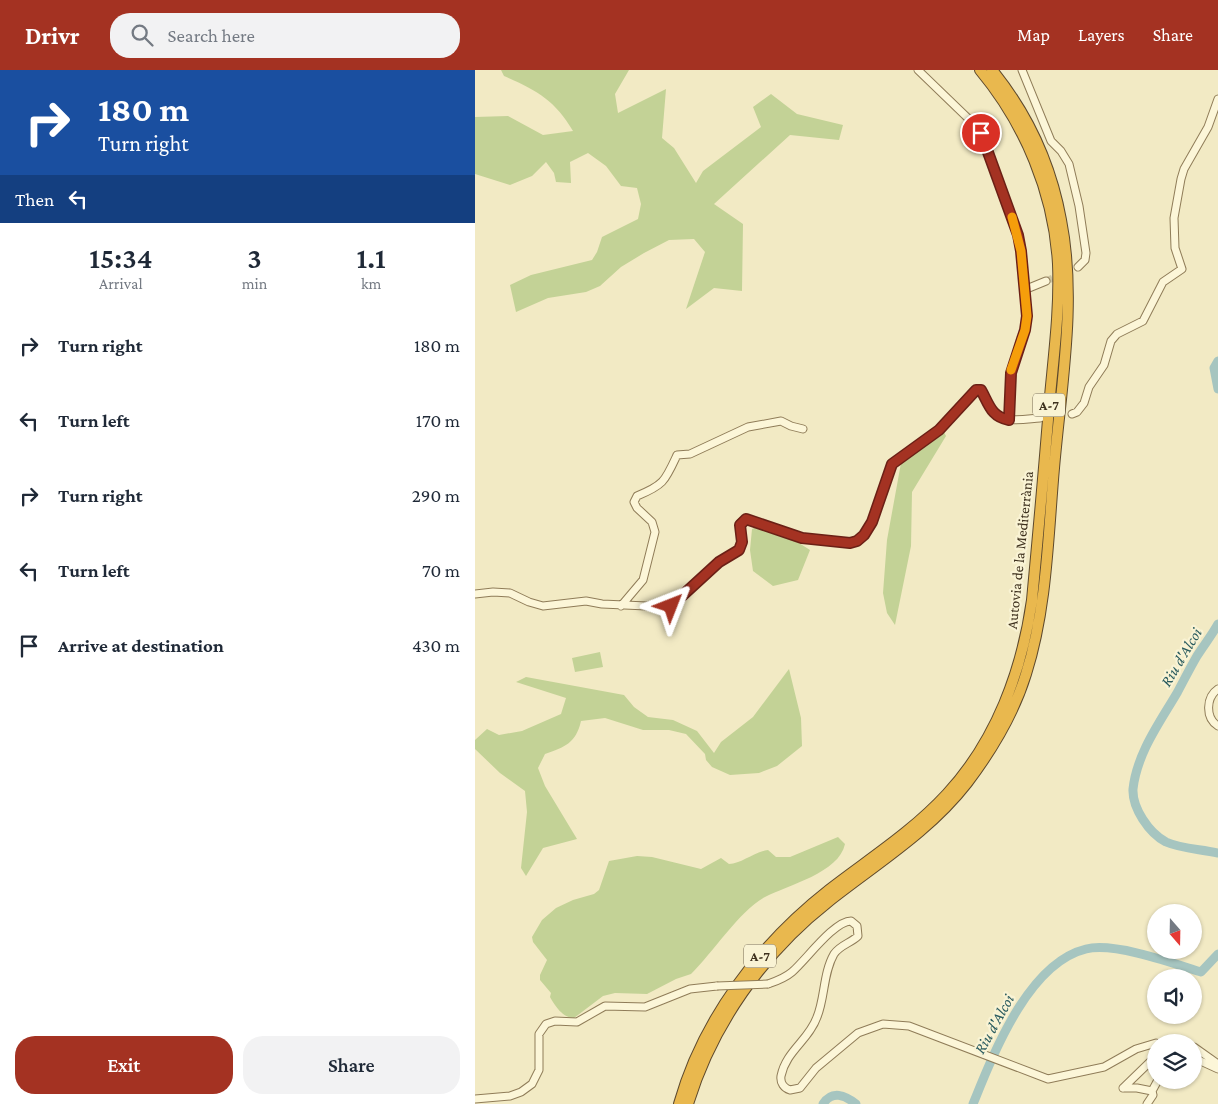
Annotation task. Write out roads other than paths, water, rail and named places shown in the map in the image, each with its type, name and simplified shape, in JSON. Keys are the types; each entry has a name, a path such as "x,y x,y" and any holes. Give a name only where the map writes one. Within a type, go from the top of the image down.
{"highway":[{"name":"Autovia de la Mediterrània","path":"980,70 1014,119 1039,172 1054,228 1058,274 1057,321 1029,622 1018,668 985,751"},
{"name":"Autovia de la Mediterrània","path":"688,1104 703,1062 717,1033 758,972 798,927 893,848 947,794 985,751 1019,695 1037,630 1067,320 1068,289 1064,236 1059,207 1049,173 1026,120 992,70"},
{"name":"Autovia de la Mediterrània","path":"679,1104 700,1049 717,1017 758,958 806,909 893,848"}],"street":[{"path":"918,70 975,124 981,133 1018,235 1025,290 1026,324 1011,373 1009,420"},
{"path":"1021,70 1029,84 1051,141 1061,151 1069,164 1079,206 1086,253 1085,260 1078,267"},
{"path":"1072,414 1084,402 1091,384 1104,365 1111,340 1117,334 1143,321 1153,298 1163,282 1182,269 1175,248 1175,218 1181,179 1184,169 1208,127 1218,99"},
{"path":"1025,290 1046,281"},
{"path":"475,594 509,593 543,606 583,601 621,606 664,608 671,606 719,562 739,550 742,542 740,525 746,519 802,538 854,542 864,535 872,522 892,464 939,430 976,390 981,390 990,409 995,414 1009,420 1040,418"},
{"path":"621,606 643,580 655,532 652,522 637,508 634,502 637,496 654,489 665,481 677,455 691,454 748,427 781,421 803,429"},
{"path":"1218,689 1212,695 1208,712 1211,720 1218,726"},
{"path":"475,1100 510,1096 521,1092 532,1084 539,1070 539,1034 546,1024 555,1021 577,1022 605,1006 645,1007 690,989 777,982 793,972 840,925 848,921 857,926 858,936 838,949 832,958 817,1018 809,1032 786,1060 781,1079 784,1086 788,1089 800,1088 816,1068 858,1033 878,1025 904,1025 1042,1078 1051,1079 1104,1068 1136,1049 1147,1046"},
{"path":"1202,1053 1218,1064"},
{"path":"1202,1062 1218,1069"},
{"path":"1202,1063 1206,1064"},
{"path":"1147,1065 1123,1088 1152,1091 1153,1095 1147,1104"}],"waterway":[{"name":"Riu d'Alcoi","path":"1218,361 1214,368 1218,389"},
{"name":"Riu d'Alcoi","path":"1218,624 1197,656 1150,738 1139,763 1133,789 1135,804 1139,812 1148,826 1160,838 1178,846 1218,853"},
{"name":"Riu d'Alcoi","path":"973,1104 1002,1037 1015,1013 1030,991 1047,972 1065,958 1086,949 1112,948 1143,954 1201,972 1218,954"},
{"name":"Riu d'Alcoi","path":"823,1104 834,1095 843,1096 856,1104"}],"tunnel":[{"path":"1046,281 1078,267"}]}
